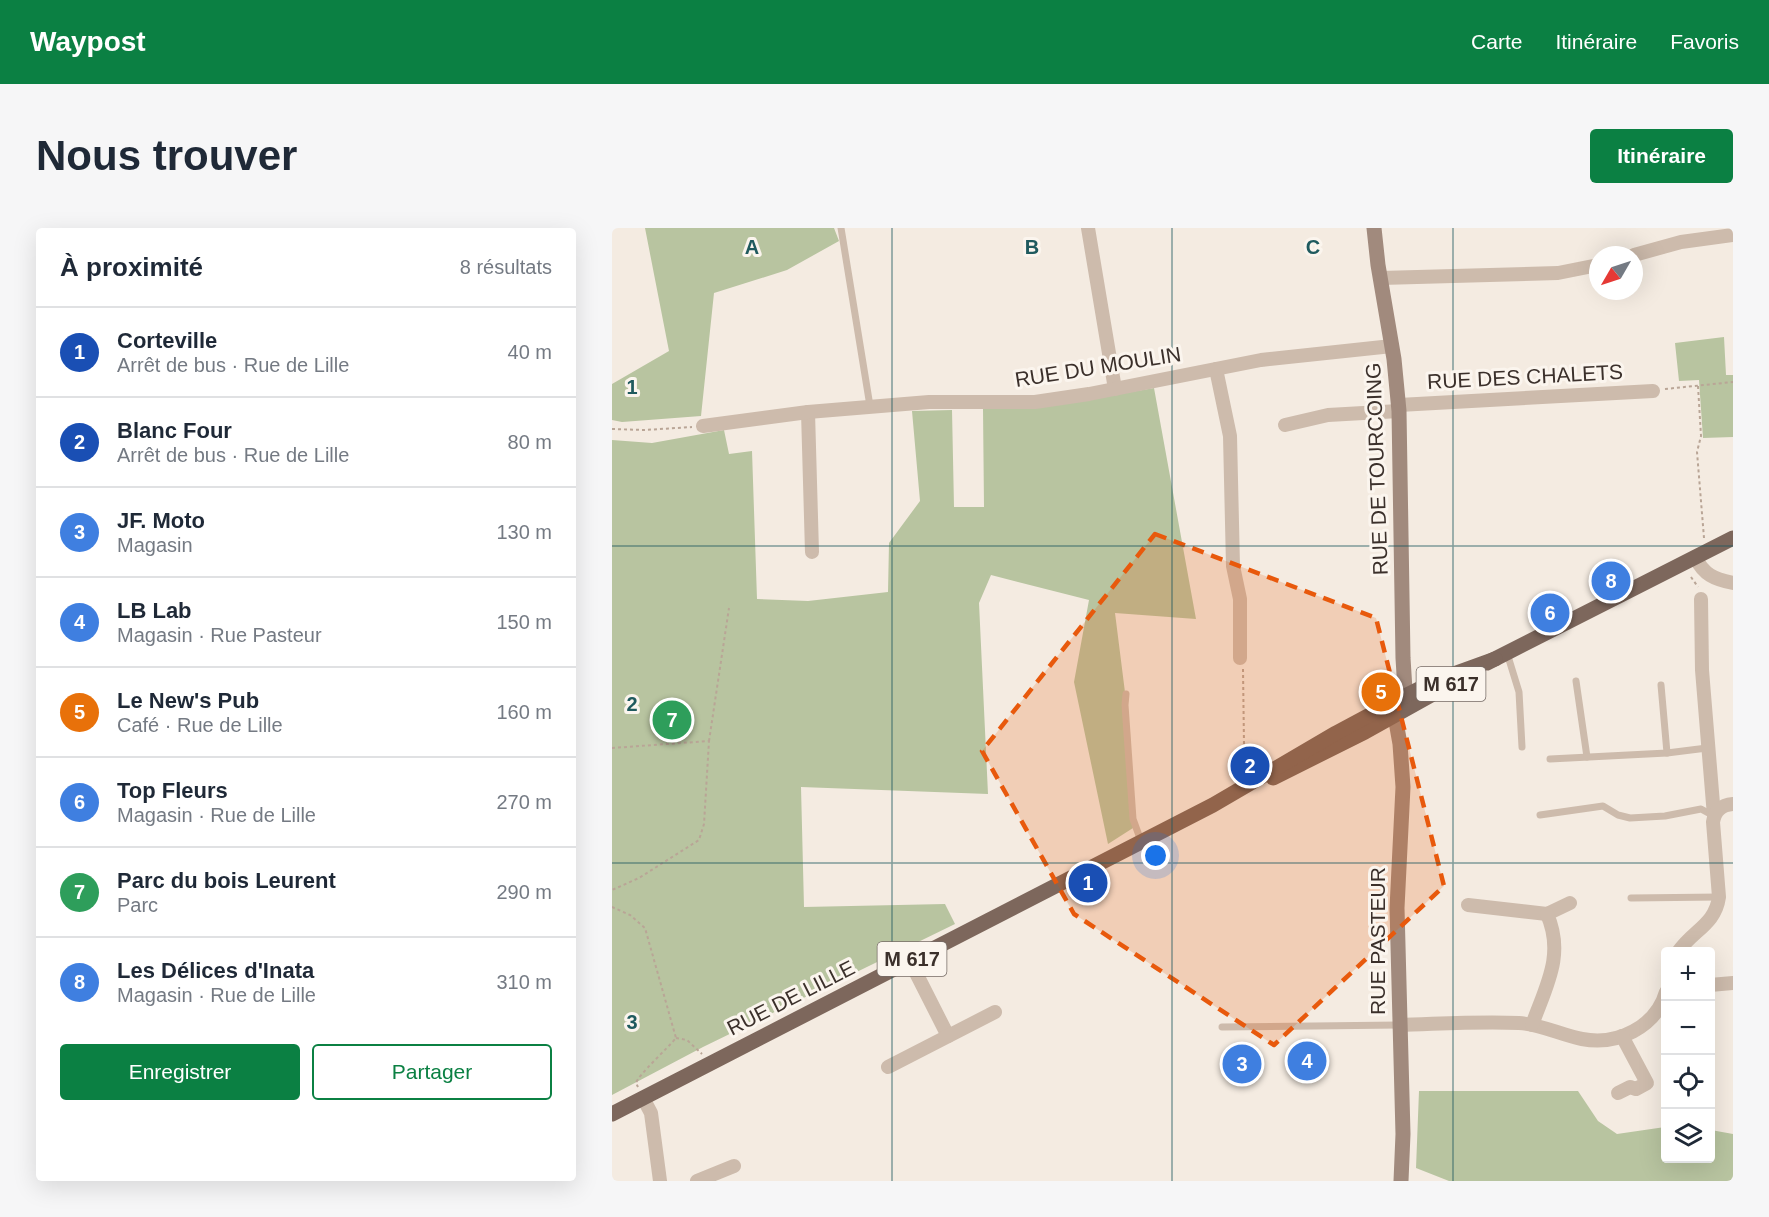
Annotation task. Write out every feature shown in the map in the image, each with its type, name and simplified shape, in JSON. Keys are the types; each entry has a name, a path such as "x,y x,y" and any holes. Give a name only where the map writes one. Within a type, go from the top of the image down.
{"main road":[{"name":"RUE DE TOURCOING","path":"1374,228 1399,408 1400,706"},
{"name":"RUE DE LILLE","path":"612,1113 1141,841 1304,764 1400,706 1437,680 1501,656 1733,538"},
{"name":"RUE DE LILLE","path":"1213,805 1261,776 1400,706"},
{"name":"RUE PASTEUR","path":"1400,706 1403,787 1397,908 1403,1134 1401,1181"}],"street":[{"path":"1088,228 1115,389"},
{"path":"1643,253 1681,242 1733,235"},
{"path":"1381,278 1558,273 1589,267"},
{"name":"RUE DU MOULIN","path":"704,426 870,406 940,401 1024,403 1115,389 1279,357 1392,346"},
{"path":"1215,369 1230,436 1233,566 1240,599 1240,658"},
{"name":"RUE DES CHALETS","path":"1285,426 1328,415 1399,408 1653,391"},
{"path":"808,412 812,552"},
{"path":"1695,557 1709,576 1733,583"},
{"path":"1681,947 1712,919 1719,897 1701,657 1701,599"},
{"path":"1714,816 1720,808 1733,804"},
{"path":"1468,905 1547,914 1570,903"},
{"path":"1532,1025 1554,964 1556,948 1547,914"},
{"path":"910,961 948,1036"},
{"path":"1715,985 1733,983"},
{"path":"1399,1025 1516,1023 1532,1025 1586,1040 1607,1040 1637,1029 1652,1018 1662,1001"},
{"path":"888,1067 995,1012"},
{"path":"1618,1093 1654,1082 1622,1036"},
{"path":"643,1098 651,1113 660,1181"},
{"path":"696,1181 734,1166"}],"lane":[{"path":"841,228 870,406"},
{"path":"1501,656 1519,692 1522,747"},
{"path":"1576,681 1587,757"},
{"path":"1661,685 1667,753"},
{"path":"1126,694 1133,819 1141,841"},
{"path":"1550,759 1667,753 1707,748"},
{"path":"1540,815 1603,806 1630,818 1665,816 1701,809 1714,816"},
{"path":"1631,898 1719,897"},
{"path":"1222,1027 1399,1025"}],"path":[{"path":"1653,391 1733,382"},
{"path":"1698,386 1701,436 1697,452 1704,541"},
{"path":"612,429 644,430 704,426"},
{"path":"1677,566 1689,573 1696,583 1701,599"},
{"path":"612,890 639,878 699,840 704,824 709,741 729,608"},
{"path":"1240,658 1243,666 1245,747 1261,776"},
{"path":"612,748 709,741"},
{"path":"612,908 630,915 645,928 676,1038"},
{"path":"676,1038 687,1040 695,1046 708,1065"},
{"path":"643,1098 636,1079 676,1038"}],"highlighted area":[{"path":"1155,534 1376,618 1444,886 1274,1045 1074,914 982,751"}],"green space":[{"path":"645,228 834,228 839,241 787,270 714,293 701,416 622,422 612,420 612,384 669,351"},
{"path":"1724,337 1726,375 1733,375 1733,437 1703,438 1699,380 1679,381 1675,343"},
{"path":"1154,388 1196,619 1115,613 1130,732 1133,828 1108,844 1074,682 1089,600 991,575 979,603 988,794 801,787 804,907 945,904 955,924 703,1047 612,1095 612,440 652,443 724,430 729,454 752,451 757,599 808,601 888,592 889,543 920,501 912,411 952,410 954,507 984,507 983,409 1044,407"},
{"path":"1419,1091 1578,1091 1598,1121 1617,1134 1661,1128 1661,1163 1715,1163 1715,1131 1733,1134 1733,1181 1449,1181 1416,1168"}],"place":[{"name":"Les Délices d'Inata","path":"1611,581"},
{"name":"Top Fleurs","path":"1550,613"},
{"name":"Le New's Pub","path":"1381,692"},
{"name":"Parc du bois Leurent","path":"672,720"},
{"name":"Blanc Four","path":"1250,766"},
{"name":"Corteville","path":"1088,883"},
{"name":"LB Lab","path":"1307,1061"},
{"name":"JF. Moto","path":"1242,1064"}]}
